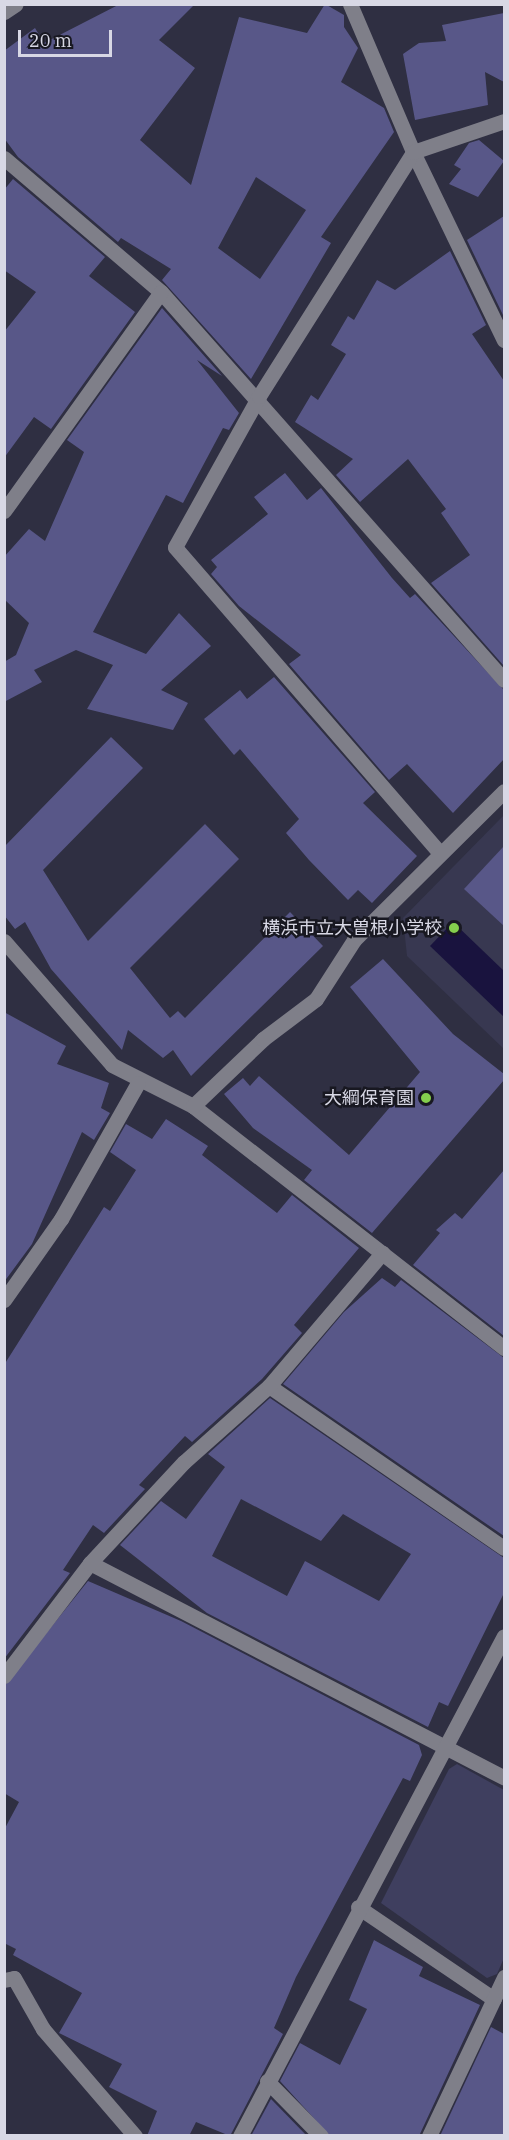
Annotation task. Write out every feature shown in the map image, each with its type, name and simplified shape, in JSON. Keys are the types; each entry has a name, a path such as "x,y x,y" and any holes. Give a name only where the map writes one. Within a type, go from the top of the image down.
{"street":[{"path":"4,12 16,4"},
{"path":"350,4 413,152 504,340"},
{"path":"439,852 176,547 259,396 413,152 504,121"},
{"path":"4,158 162,292 259,396 504,680"},
{"path":"7,500 162,292"},
{"path":"193,1106 262,1039 316,999 354,940 439,852 504,791"},
{"path":"4,941 112,1065 138,1083 193,1106 504,1348"},
{"path":"4,1300 61,1219 138,1083"},
{"path":"4,1676 90,1563 184,1462 268,1386 382,1253"},
{"path":"268,1386 504,1548"},
{"path":"90,1563 504,1778"},
{"path":"240,2136 442,1746 504,1636"},
{"path":"358,1907 494,1999"},
{"path":"429,2136 504,1977"},
{"path":"4,1980 14,1978 43,2029 135,2136"},
{"path":"267,2081 321,2136"}],"shaded area":[{"name":"横浜市立大曽根小学校","path":"504,815 504,1049 407,956 403,918"},
{"path":"453,922 504,971 504,1017 430,946"},
{"path":"457,1764 504,1790 504,1958 497,1974 487,1978 381,1903 449,1769"}],"building":[{"path":"120,4 195,4 159,40 195,68 140,140 191,185 239,17 307,33 325,4 344,15 344,27 358,48 341,82 384,108 394,132 321,237 331,243 251,379 162,280 171,269 121,238 118,242 18,157 4,138 4,51 35,28 44,43","holes":["256,177 306,210 260,279 218,248"]},
{"path":"504,13 504,82 485,72 488,105 415,120 403,54 419,43 446,41 442,25"},
{"path":"479,140 504,161 478,197 449,184 461,169 454,165 469,143"},
{"path":"13,179 105,257 89,276 135,312 51,429 34,417 4,458 4,332 36,292 4,270 4,190"},
{"path":"504,216 504,314 503,315 467,240"},
{"path":"450,251 486,325 472,334 504,381 504,666 431,583 470,555 441,513 446,509 408,459 360,502 336,475 353,459 295,422 311,395 318,400 346,354 331,345 348,316 354,320 377,280 395,290"},
{"path":"162,308 222,376 197,360 239,413 229,430 223,428 183,503 166,495 93,632 146,654 179,613 211,646 161,690 188,703 173,730 87,709 113,665 76,650 34,670 42,682 4,702 4,662 16,655 29,623 4,599 4,557 29,529 45,541 84,452 67,440"},
{"path":"285,473 307,500 321,488 410,598 415,594 504,690 504,759 453,813 407,764 389,780 289,664 301,655 239,606 211,574 217,567 211,560 268,514 254,497"},
{"path":"274,677 375,792 363,803 417,856 372,903 358,890 348,900 309,860 286,833 299,819 240,749 234,755 204,719 240,690 247,699"},
{"path":"111,737 143,768 43,870 88,941 205,824 239,859 130,968 170,1018 178,1011 185,1018 290,912 323,946 191,1076 173,1050 163,1058 128,1030 122,1050 51,969 25,922 15,929 4,915 4,847"},
{"path":"504,846 504,926 464,889"},
{"path":"383,959 453,1034 504,1074 504,1080 372,1233 304,1180 312,1170 253,1128 224,1094 243,1078 250,1086 259,1076 349,1155 420,1072 350,987"},
{"path":"4,1012 66,1046 57,1064 109,1083 101,1108 110,1113 94,1140 82,1132 32,1244 4,1282"},
{"path":"166,1119 208,1146 202,1155 277,1213 292,1195 359,1248 294,1325 302,1333 262,1379 192,1442 185,1436 139,1485 145,1489 104,1533 93,1525 63,1570 70,1573 4,1659 4,1365 104,1207 110,1211 136,1170 110,1152 126,1124 152,1139"},
{"path":"504,1170 504,1336 413,1265 440,1233 436,1230 455,1213 462,1219"},
{"path":"382,1278 395,1287 401,1280 504,1358 504,1536 283,1384 344,1312"},
{"path":"270,1398 504,1558 504,1593 448,1706 439,1702 428,1727 207,1613 120,1545 161,1501 186,1519 225,1467 208,1454","holes":["241,1499 321,1541 343,1514 411,1554 379,1601 305,1561 287,1596 212,1556"]},
{"path":"88,1581 181,1621 419,1745 422,1755 410,1781 403,1778 296,1977 274,2028 283,2034 230,2136 196,2122 189,2136 147,2136 157,2111 109,2087 122,2064 59,2033 82,1993 13,1955 16,1949 4,1943 4,1830 19,1802 4,1793 4,1686"},
{"path":"374,1940 423,1967 419,1976 480,2005 419,2136 330,2136 280,2081 300,2043 340,2065 367,2009 349,2000"},
{"path":"491,2027 504,2034 504,2136 440,2136"},
{"path":"271,2099 307,2136 251,2136"}],"place":[{"name":"横浜市立大曽根小学校","path":"454,928"},
{"name":"大綱保育園","path":"426,1098"}]}
